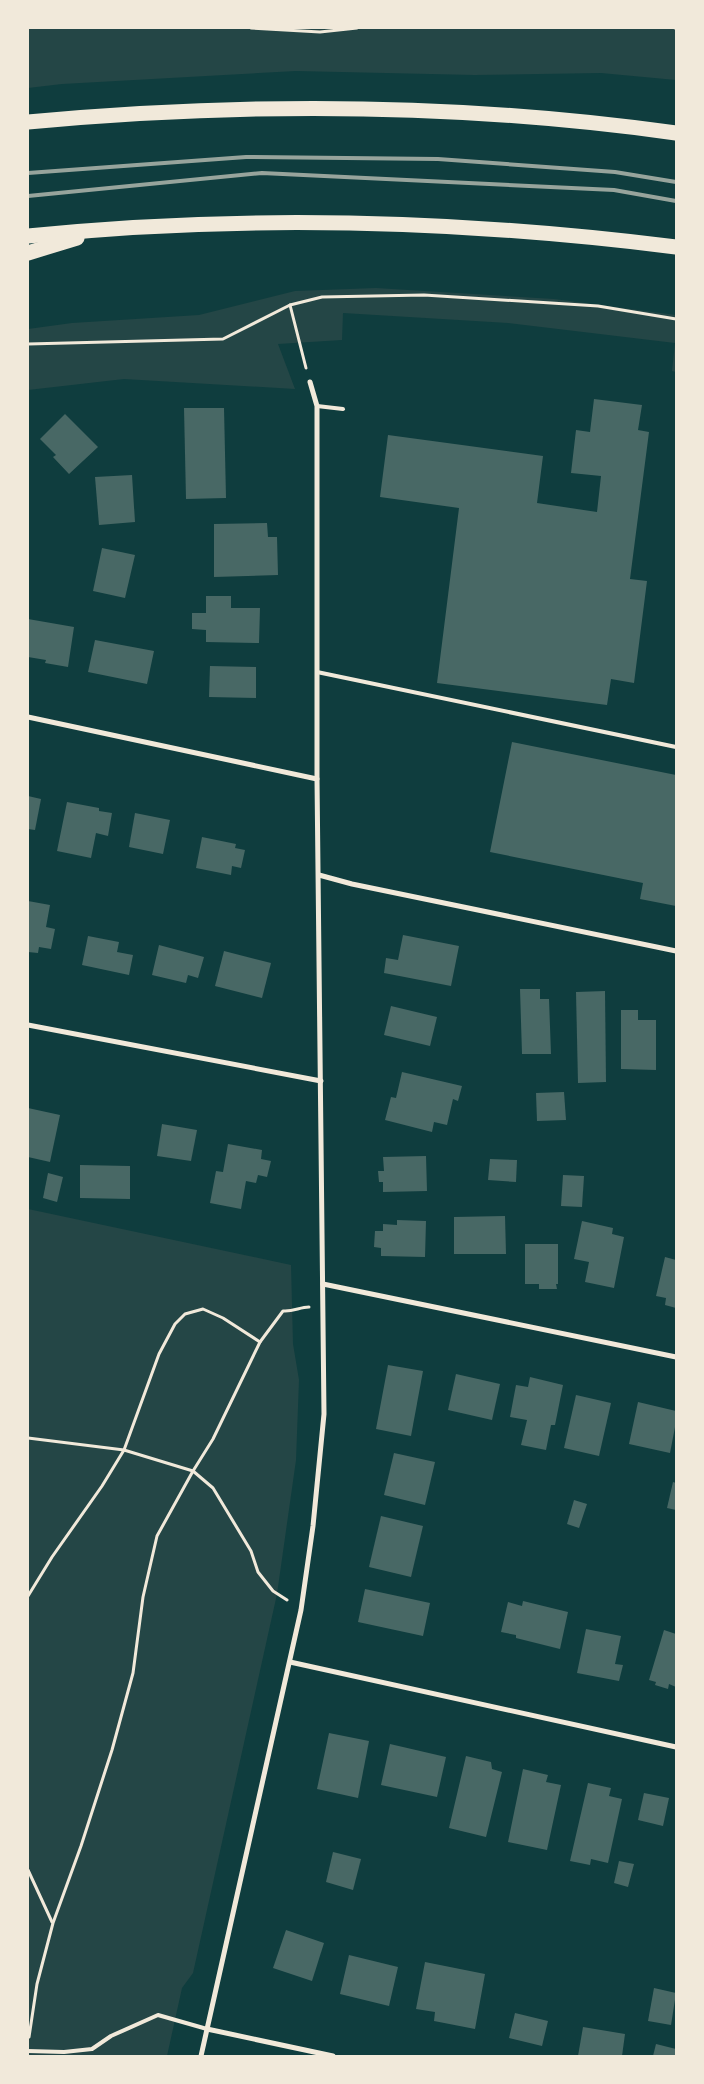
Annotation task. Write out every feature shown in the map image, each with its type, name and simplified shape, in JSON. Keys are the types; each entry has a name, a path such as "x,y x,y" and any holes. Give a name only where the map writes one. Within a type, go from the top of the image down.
{"highway":[{"path":"28,122 140,113 286,109 361,110 514,117 590,123 676,134"},
{"path":"28,236 108,229 257,222 403,224 546,233 676,247"},
{"path":"28,253 108,229"}],"street":[{"path":"201,2056 301,1610 313,1526 324,1414 317,779 317,406 310,382"},
{"path":"28,716 317,779"},
{"path":"319,874 359,885 676,950"},
{"path":"28,1025 320,1081"},
{"path":"323,1284 676,1356"},
{"path":"290,1662 676,1747"},
{"path":"207,2029 334,2056"}],"lane":[{"path":"317,406 342,409"},
{"path":"317,672 676,748"},
{"path":"28,2051 64,2052 92,2049 111,2036 158,2015 207,2029"}],"path":[{"path":"251,28 320,32 357,28"},
{"path":"28,344 223,338 290,305 322,297 424,295 598,306 676,319"},
{"path":"290,305 310,382"},
{"path":"28,1596 124,1450 159,1354 175,1324 185,1314 203,1309 223,1318 260,1342"},
{"path":"29,2041 37,1984 53,1922 81,1846 112,1750 133,1673 142,1597 157,1536 213,1439 260,1342 283,1312 294,1312"},
{"path":"28,1438 124,1450 193,1471 213,1488 247,1545 258,1572 273,1591 301,1610"},
{"path":"28,1870 53,1922"}],"shaded area":[{"path":"28,28 676,28 676,80 601,73 475,75 296,71 62,84 28,88"},
{"path":"376,288 554,299 676,315 676,372 672,371 675,343 508,323 343,313 342,340 278,344 295,389 124,379 28,390 28,329 72,323 199,315 295,291"},
{"path":"28,1209 291,1265 293,1344 299,1380 296,1460 277,1594 193,1973 182,1988 167,2056 28,2056"}],"building":[{"path":"594,399 642,405 638,430 649,432 630,579 647,581 634,683 611,679 607,705 437,683 459,508 380,497 388,435 543,456 537,503 597,512 601,476 571,473 576,430 590,432"},
{"path":"184,408 224,408 226,498 186,499"},
{"path":"65,414 98,447 69,474 53,457 56,455 40,439"},
{"path":"132,475 135,522 99,525 95,477"},
{"path":"267,523 268,537 277,537 278,575 214,577 214,524"},
{"path":"102,548 135,555 125,598 93,591"},
{"path":"206,596 231,596 231,608 260,608 259,643 206,642 206,630 192,629 192,613 206,613"},
{"path":"28,619 74,627 68,667 45,663 46,660 28,657"},
{"path":"95,640 154,651 147,684 88,672"},
{"path":"210,666 256,667 256,698 209,697"},
{"path":"512,742 676,775 676,906 640,899 643,883 490,852"},
{"path":"28,796 41,799 35,830 28,829"},
{"path":"67,802 99,808 99,811 112,813 108,836 96,833 91,858 57,851"},
{"path":"135,813 170,820 163,854 129,847"},
{"path":"202,837 236,844 235,848 245,850 241,868 232,866 231,875 196,868"},
{"path":"28,901 50,905 46,927 55,929 51,949 39,947 38,953 28,952"},
{"path":"403,935 459,946 451,986 384,973 386,958 398,960"},
{"path":"88,936 119,942 117,952 133,955 129,975 82,965"},
{"path":"159,945 204,957 198,978 188,975 186,983 152,975"},
{"path":"224,951 271,963 262,998 215,986"},
{"path":"520,989 540,989 540,999 549,999 551,1054 522,1054"},
{"path":"605,991 606,1082 578,1083 576,992"},
{"path":"391,1006 437,1017 430,1046 384,1035"},
{"path":"621,1010 638,1010 638,1020 656,1020 656,1070 621,1069"},
{"path":"402,1072 462,1086 458,1101 453,1099 447,1125 434,1122 432,1132 385,1120 391,1097 396,1098"},
{"path":"564,1092 566,1120 537,1121 536,1093"},
{"path":"28,1108 60,1115 50,1162 28,1157"},
{"path":"162,1124 197,1130 191,1161 157,1156"},
{"path":"228,1144 262,1150 261,1159 271,1161 267,1177 258,1175 256,1183 246,1181 241,1209 210,1203 216,1171 223,1172"},
{"path":"426,1156 427,1191 383,1192 383,1182 379,1182 378,1171 384,1171 383,1157"},
{"path":"490,1159 517,1160 516,1182 488,1180"},
{"path":"80,1165 130,1166 130,1199 80,1198"},
{"path":"48,1173 63,1177 57,1202 43,1198"},
{"path":"563,1175 584,1176 582,1207 561,1206"},
{"path":"505,1216 506,1254 454,1254 454,1217"},
{"path":"397,1220 426,1221 425,1257 381,1256 381,1248 374,1247 375,1231 383,1231 383,1224 397,1225"},
{"path":"582,1221 613,1228 612,1234 624,1237 614,1288 585,1282 589,1262 574,1259"},
{"path":"525,1244 558,1244 557,1289 539,1289 539,1284 525,1284"},
{"path":"665,1257 676,1260 676,1308 665,1305 666,1298 656,1296"},
{"path":"388,1365 423,1371 411,1436 376,1429"},
{"path":"456,1374 500,1384 492,1420 448,1410"},
{"path":"530,1377 563,1385 555,1425 551,1425 546,1450 521,1445 527,1420 510,1417 516,1385 528,1387"},
{"path":"576,1395 611,1403 599,1456 564,1448"},
{"path":"638,1402 676,1411 676,1422 670,1453 629,1444"},
{"path":"394,1453 435,1462 425,1505 384,1495"},
{"path":"673,1482 676,1483 676,1510 667,1508"},
{"path":"574,1500 587,1504 579,1528 567,1524"},
{"path":"381,1516 423,1526 411,1577 369,1567"},
{"path":"365,1589 430,1603 423,1636 358,1622"},
{"path":"523,1601 568,1612 560,1649 516,1638 516,1635 501,1632 508,1602 522,1606"},
{"path":"586,1629 621,1636 615,1664 623,1665 619,1681 577,1673"},
{"path":"664,1630 676,1634 676,1687 669,1684 668,1689 655,1685 656,1682 649,1680"},
{"path":"329,1733 369,1741 358,1798 317,1789"},
{"path":"390,1744 446,1757 437,1797 381,1785"},
{"path":"466,1756 491,1762 492,1769 502,1772 486,1837 449,1828"},
{"path":"523,1769 548,1775 546,1782 561,1785 547,1850 508,1842"},
{"path":"588,1783 611,1788 609,1796 622,1799 608,1863 591,1859 590,1865 570,1861"},
{"path":"644,1793 669,1798 663,1826 638,1820"},
{"path":"333,1852 361,1859 353,1890 326,1882"},
{"path":"619,1861 634,1864 628,1887 614,1883"},
{"path":"286,1930 324,1943 312,1981 273,1968"},
{"path":"349,1955 398,1967 389,2006 340,1994"},
{"path":"425,1962 485,1974 475,2029 434,2021 435,2012 416,2009"},
{"path":"654,1988 676,1993 671,2025 648,2021"},
{"path":"515,2013 548,2021 542,2046 509,2038"},
{"path":"583,2027 625,2034 622,2056 578,2056"},
{"path":"656,2044 676,2049 676,2056 653,2056"}],"railway":[{"path":"28,173 246,157 438,159 615,172 676,182"},
{"path":"28,196 262,173 614,190 676,201"}]}
